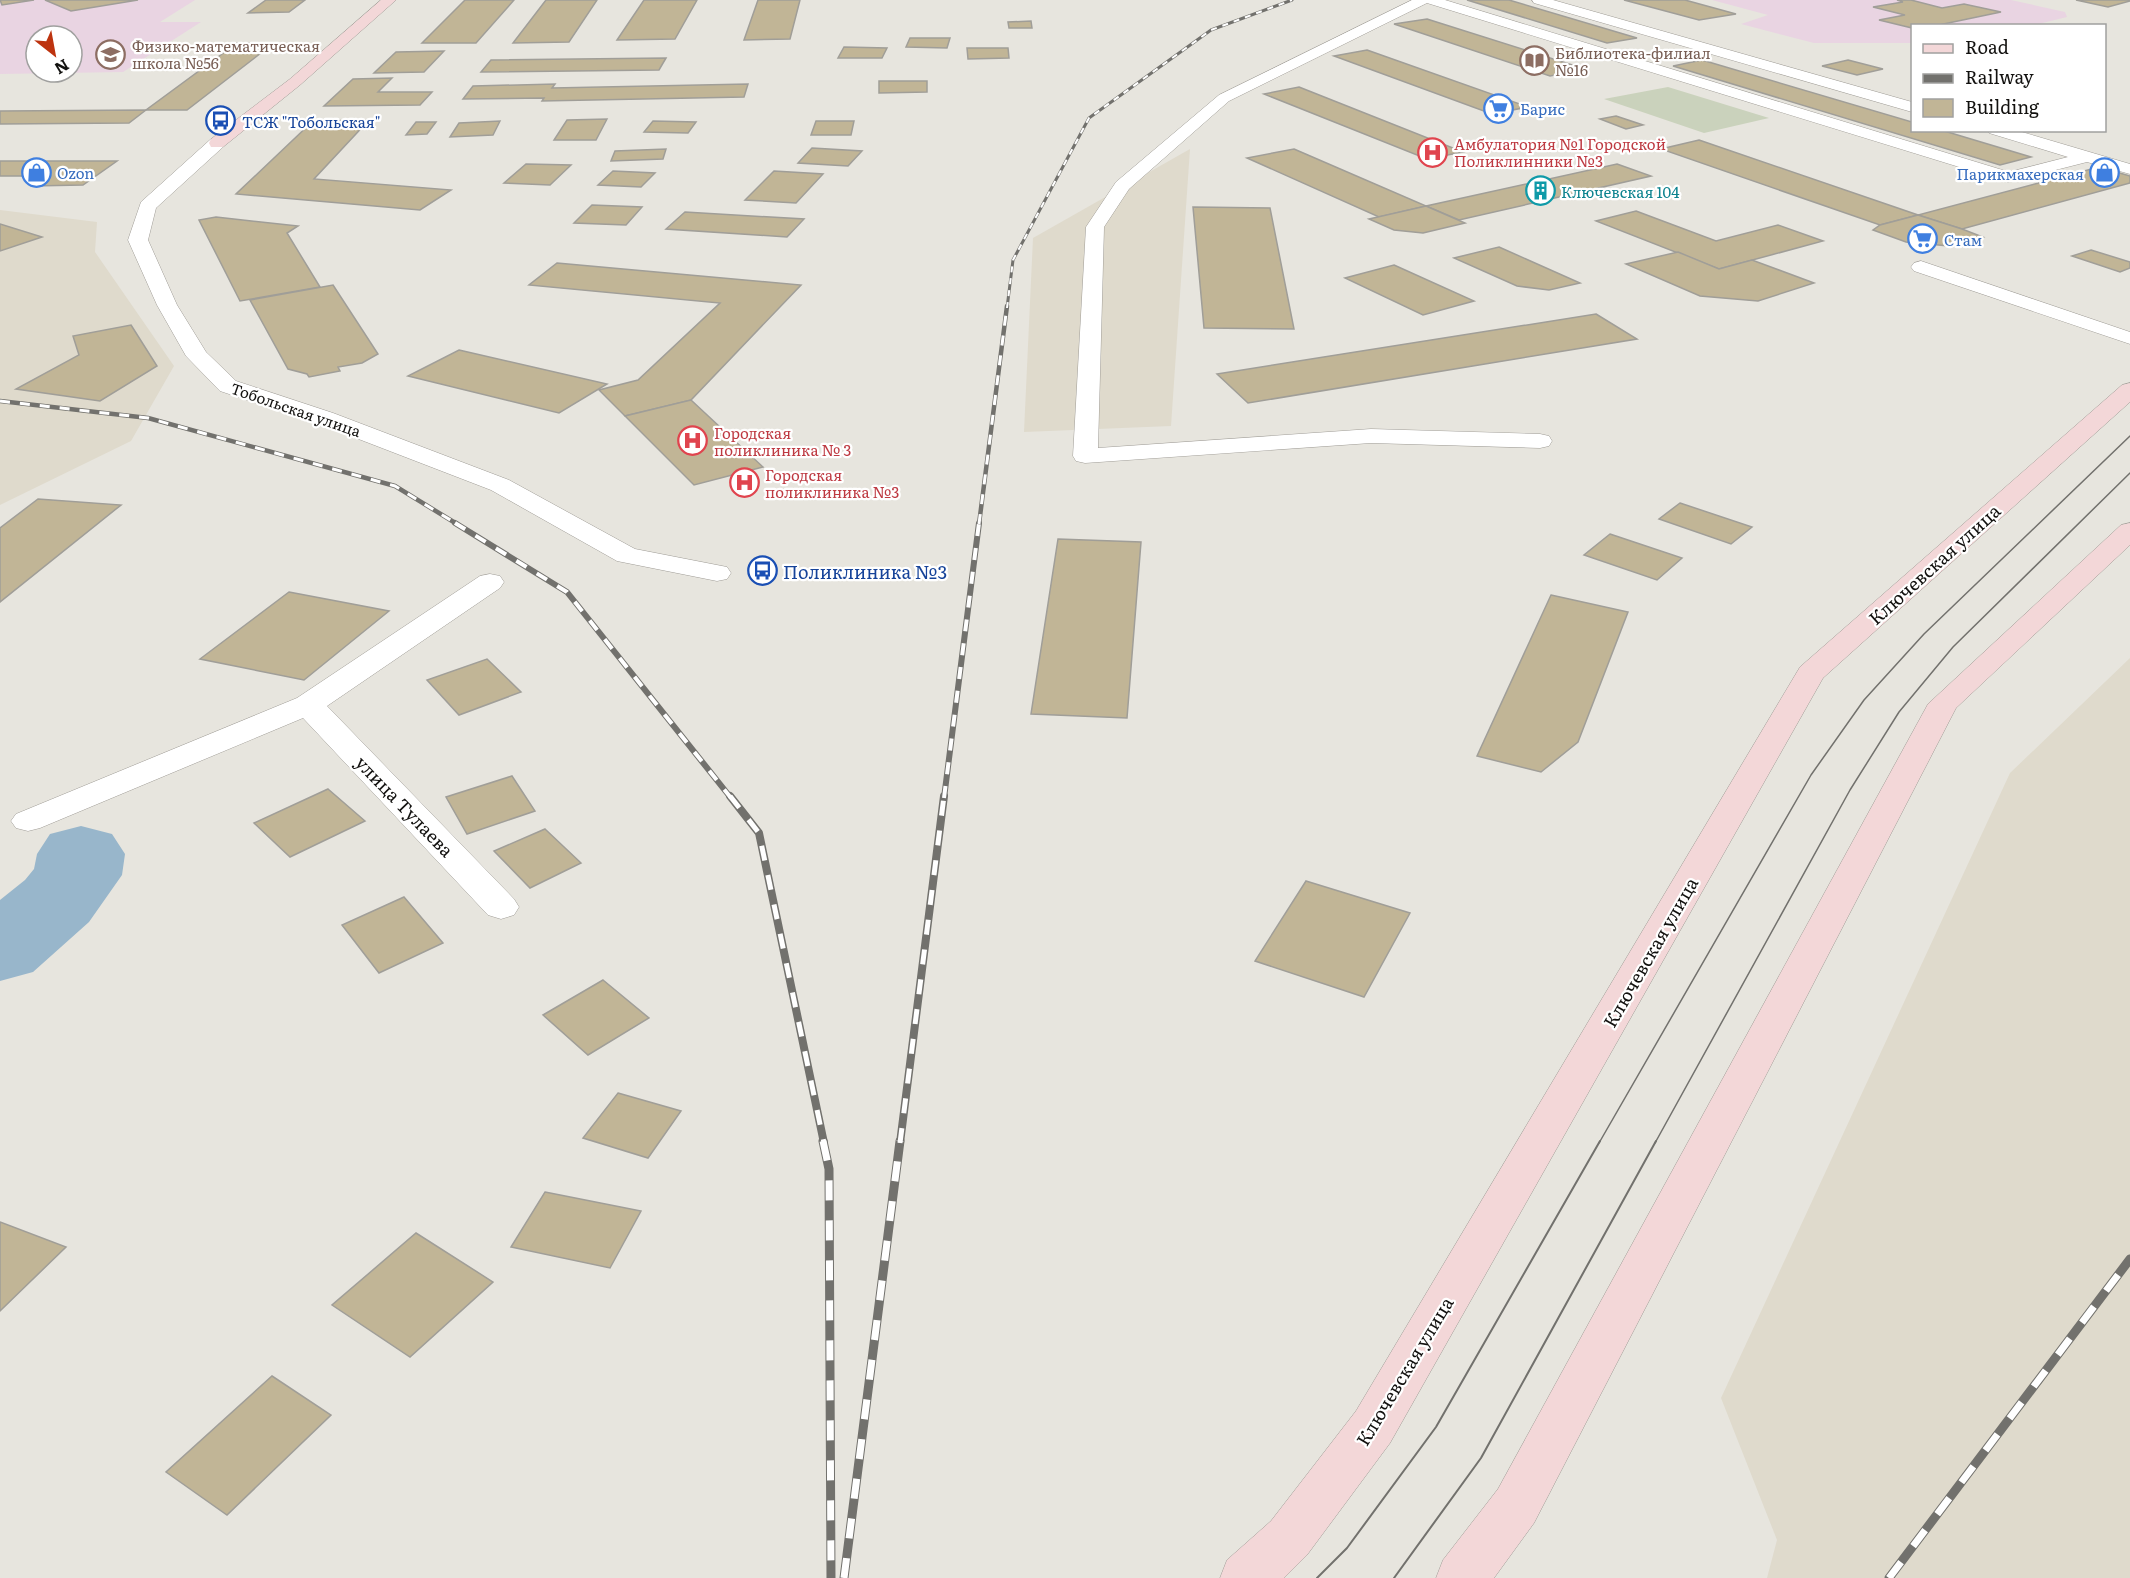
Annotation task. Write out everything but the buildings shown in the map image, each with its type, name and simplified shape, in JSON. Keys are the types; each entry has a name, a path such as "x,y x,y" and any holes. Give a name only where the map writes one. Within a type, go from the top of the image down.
{"main road":[{"name":"Тобольская улица","path":"217,143 295,82 389,0"},
{"name":"Ключевская улица","path":"1246,1578 1289,1538 1373,1427 1811,674 2130,390"},
{"path":"1462,1578 1516,1506 1943,704 2130,531"}],"street":[{"path":"1422,0 1224,98 1122,186 1095,227 1085,456 1371,436 1540,441"},
{"path":"1431,0 2008,177 2087,157"},
{"path":"1539,0 1911,107"},
{"path":"2002,132 2130,169"},
{"name":"Тобольская улица","path":"217,143 147,206 138,240 167,305 197,356 228,386 325,418 500,485 627,555 717,573"},
{"path":"1921,267 2128,338"},
{"path":"28,821 308,705 490,582"},
{"name":"улица Тулаева","path":"308,705 501,907"}],"shaded area":[{"name":"Физико-математическая школа №56","path":"0,0 195,0 160,22 201,22 123,72 84,73 84,24 24,24 24,74 0,74"},
{"path":"1712,0 2011,0 2065,12 2067,17 2038,24 1911,24 1911,43 1814,43 1741,24 1768,15"},
{"path":"1190,149 1171,426 1024,432 1033,238"},
{"path":"0,210 97,222 95,252 174,366 131,441 0,505"},
{"path":"2130,658 2130,1578 1767,1578 1777,1540 1721,1398 2010,773"}],"green space":[{"path":"1668,87 1769,118 1704,133 1604,99"}],"waterway":[{"path":"0,949 57,901 77,875 81,854"}],"tram line":[{"path":"1599,1143 1811,775 1864,700 1924,634 2130,436"},
{"path":"1655,1143 1850,790 1899,712 1953,647 2130,473"},
{"path":"1317,1578 1347,1548 1436,1427 1600,1141"},
{"path":"1394,1578 1481,1458 1656,1141"}],"railway":[{"path":"1007,308 1013,260 1089,118 1211,30 1292,0"},
{"path":"979,524 1007,306"},
{"path":"0,401 148,418 395,486 457,524"},
{"path":"455,523 567,592 731,798"},
{"path":"944,798 979,523"},
{"path":"730,796 759,833 824,1143"},
{"path":"900,1143 944,796"},
{"path":"823,1141 829,1169 831,1578"},
{"path":"844,1578 900,1141"},
{"path":"1889,1578 2130,1259"}],"place":[{"name":"Физико-математическая школа №56","path":"111,54"},
{"name":"Библиотека-филиал №16","path":"1534,61"},
{"name":"Барис","path":"1499,108"},
{"name":"ТСЖ \"Тобольская\"","path":"221,121"},
{"name":"Амбулатория №1 Городской Поликлинники №3","path":"1433,152"},
{"name":"Ozon","path":"36,172"},
{"name":"Парикмахерская","path":"2105,173"},
{"name":"Ключевская 104","path":"1540,191"},
{"name":"Стам","path":"1923,239"},
{"name":"Городская поликлиника № 3","path":"693,441"},
{"name":"Городская поликлиника №3","path":"744,483"},
{"name":"Поликлиника №3","path":"762,571"}]}
